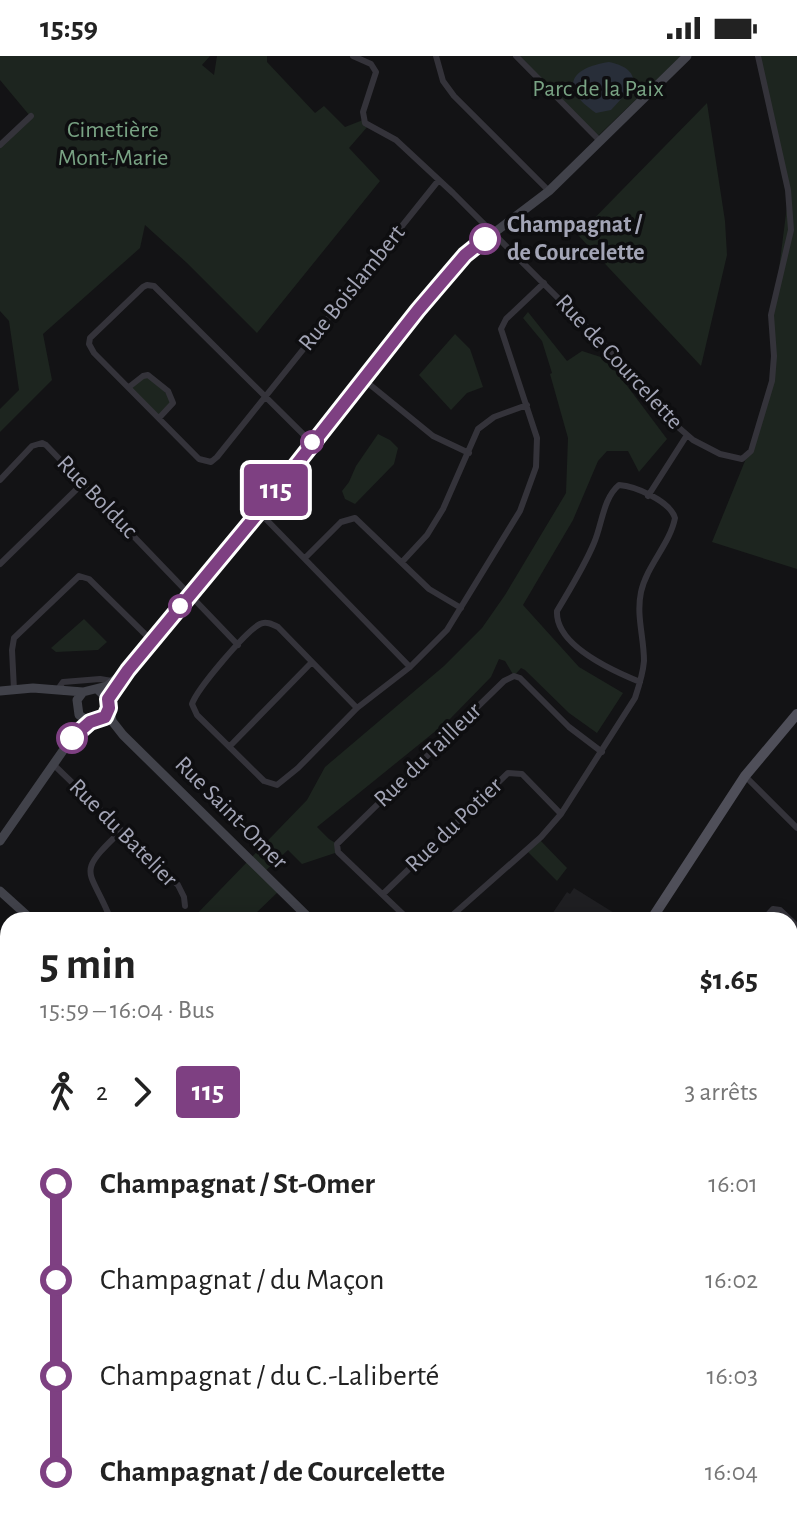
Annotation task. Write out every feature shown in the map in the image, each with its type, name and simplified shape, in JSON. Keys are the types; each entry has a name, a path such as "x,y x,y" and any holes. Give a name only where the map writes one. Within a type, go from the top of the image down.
{"main road":[{"path":"656,912 745,776 797,714"}],"street":[{"name":"Rue de Courcelette","path":"353,56 371,64 376,72 363,112 363,120 368,126 396,140 544,283 633,373 661,410 687,435 720,454 736,459 747,456 751,451 772,381 771,315 791,230 788,190 758,56"},
{"path":"436,56 443,81 454,96 549,191"},
{"path":"516,56 600,141"},
{"path":"0,841 69,742 95,721 109,704 128,670 259,512 449,273 465,255 549,191 687,56"},
{"path":"0,145 31,116"},
{"name":"Rue Boislambert","path":"159,418 199,459 211,462 438,181"},
{"path":"357,708 278,627 268,622 259,625 238,645 192,704 197,715 264,781 277,785 357,708 410,667 447,630 520,511 532,482 537,438 501,329 503,322 544,283"},
{"path":"129,387 148,375 161,383 173,398 173,403 159,418 94,353 89,344 93,333 147,285 154,286 312,443"},
{"path":"363,379 433,436 469,453"},
{"path":"402,562 435,523 455,487 473,438 486,422 506,411 527,405"},
{"path":"648,496 687,435"},
{"name":"Rue Bolduc","path":"0,480 32,446 42,443 238,645"},
{"path":"0,564 83,483"},
{"path":"456,912 541,837 561,814 628,713 640,682 644,666 639,618 641,594 644,580 675,518 670,508 630,486 619,485 614,489 596,539 557,611 556,619 560,629 592,659 640,682"},
{"path":"259,512 410,667"},
{"path":"305,558 341,522 350,517 360,520 429,589 461,608"},
{"path":"14,690 14,638 79,576 89,579 152,641"},
{"path":"230,746 312,662"},
{"path":"0,691 58,689 83,692 107,686 128,670"},
{"name":"Rue du Tailleur","path":"401,912 338,852 337,844 508,678 520,678 569,727 602,752"},
{"path":"58,689 63,682 112,681"},
{"path":"58,689 78,710"},
{"path":"97,689 109,704"},
{"path":"69,742 83,692"},
{"name":"Rue Saint-Omer","path":"109,704 112,721 123,735 303,912"},
{"name":"Rue Saint-Omer","path":"78,710 123,735"},
{"name":"Rue du Batelier","path":"53,764 178,885 185,906"},
{"name":"Rue du Potier","path":"383,894 508,773 522,774 561,814"},
{"path":"745,776 797,828"},
{"path":"107,912 92,880 90,868 95,857 121,831"},
{"path":"0,891 23,912"}],"shaded area":[{"path":"609,62 627,69 634,85 611,110 596,113 577,95 574,80 585,69"},
{"path":"574,888 613,912 553,912 567,892 570,894"}],"green space":[{"name":"Cimetière Mont-Marie","path":"0,56 210,56 202,65 214,75 217,56 267,56 267,62 315,113 324,106 345,127 363,120 368,126 349,148 380,181 257,333 145,225 140,248 43,334 52,380 0,432 0,409 19,390 9,321 0,311 0,145 30,116 0,80"},
{"name":"Parc de la Paix","path":"520,56 681,56 597,137"},
{"path":"756,56 797,56 797,569 712,542 747,456 772,381 771,332 788,198"},
{"path":"707,103 725,221 727,255 701,366 578,235"},
{"path":"528,312 567,361 582,351 607,359 667,439 639,472 628,451 607,451 598,461 573,520 523,605 579,667 623,693 597,733 569,713 525,670 521,668 514,676 505,661 499,659 491,677 448,721 317,827 337,844 338,852 302,864 288,850 263,873 280,890 257,912 199,912 307,800 325,767 444,666 482,628 566,493 568,438 542,341 523,318"},
{"path":"455,334 470,349 483,387 467,393 451,410 419,375"},
{"path":"143,376 155,378 173,403 159,418 129,387"},
{"path":"378,434 398,448 394,464 355,504 345,499 342,491"},
{"path":"84,619 107,642 98,650 56,652 51,648"},
{"path":"539,839 567,868 557,881 526,850"}],"bus line":[{"name":"115","path":"72,738 90,722 105,717 109,708 108,699 128,670 259,512 433,291 465,255 485,239"}],"place":[{"name":"Champagnat / de Courcelette","path":"485,239"}]}
